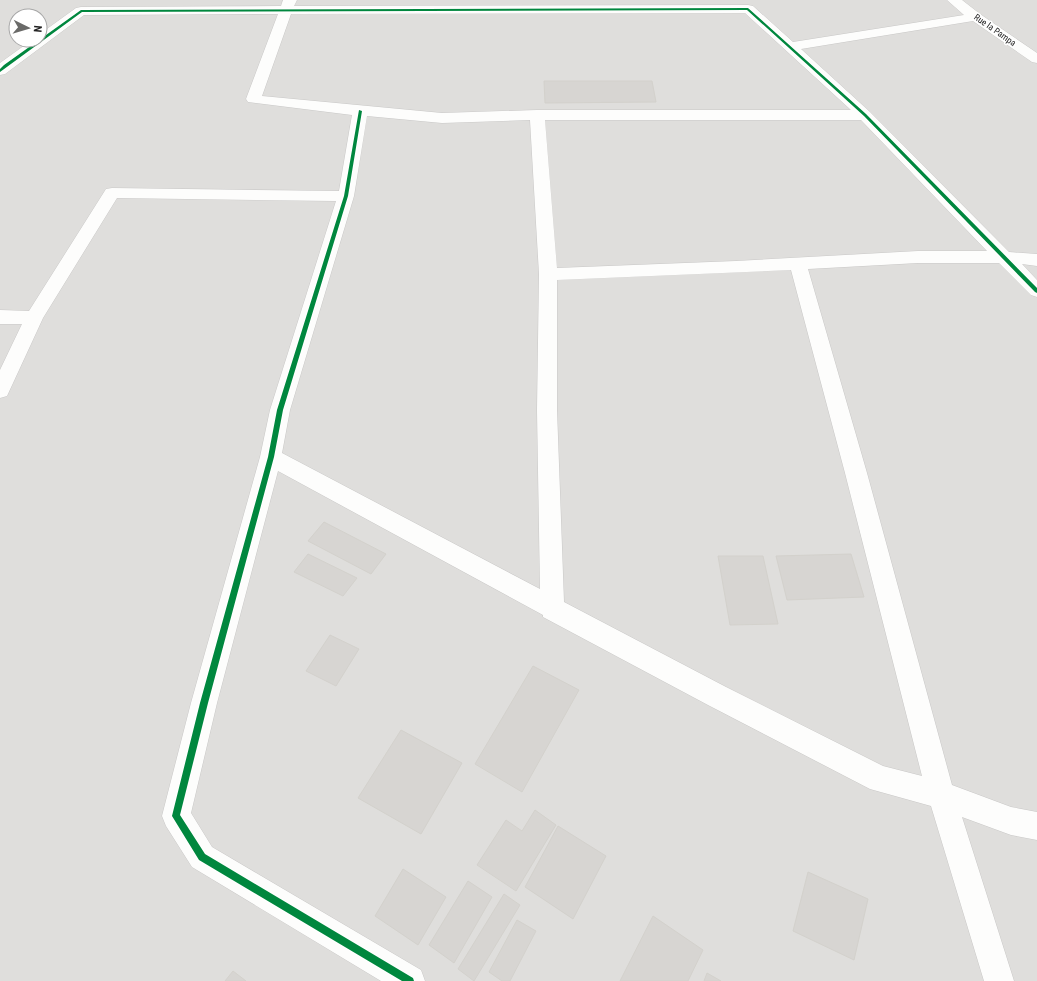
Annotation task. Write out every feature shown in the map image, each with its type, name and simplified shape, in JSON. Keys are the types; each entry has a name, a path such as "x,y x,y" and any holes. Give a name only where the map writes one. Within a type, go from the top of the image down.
{"street":[{"name":"Rue la Pampa","path":"954,0 975,17 1037,59"},
{"path":"288,5 253,99 360,111 442,118 536,115 865,115"},
{"path":"0,71 81,11 288,5 430,5 748,9 865,115 1037,291"},
{"path":"789,47 975,17"},
{"path":"360,111 346,196 280,410 271,457 204,703 176,816 202,857 410,981"},
{"path":"536,115 548,274 547,410 552,608"},
{"path":"0,391 34,318 112,193 346,196"},
{"path":"548,274 798,264 891,257 1004,256 1037,260"},
{"path":"798,264 856,473 941,795 999,981"},
{"path":"0,317 34,318"},
{"path":"271,457 716,696 880,779 941,795 1011,821 1037,826"}],"shaded area":[{"path":"0,0 1037,0 1037,981 0,981"}],"building":[{"path":"544,81 652,81 656,102 545,103"},
{"path":"324,522 386,554 371,574 308,541"},
{"path":"308,554 357,578 343,596 294,572"},
{"path":"851,554 864,597 787,600 776,556"},
{"path":"718,556 763,556 778,624 730,625"},
{"path":"330,635 359,649 336,686 306,671"},
{"path":"533,666 579,690 522,792 475,764"},
{"path":"401,730 462,763 421,834 358,798"},
{"path":"535,810 556,825 516,891 477,865 506,820 522,831"},
{"path":"558,826 606,856 573,919 525,887"},
{"path":"403,869 446,897 418,945 375,916"},
{"path":"808,872 868,899 854,960 793,931"},
{"path":"468,881 492,897 454,963 429,945"},
{"path":"504,894 520,905 474,981 458,969"},
{"path":"653,916 703,950 688,981 620,981"},
{"path":"517,920 536,931 510,981 502,981 489,972"},
{"path":"233,971 246,981 225,981"},
{"path":"707,973 721,981 704,981"}],"cycle path":[{"path":"0,71 81,11 748,9 865,115 1037,291"},
{"path":"360,111 346,196 280,410 271,457 204,703 176,816 202,857 410,981"}]}
